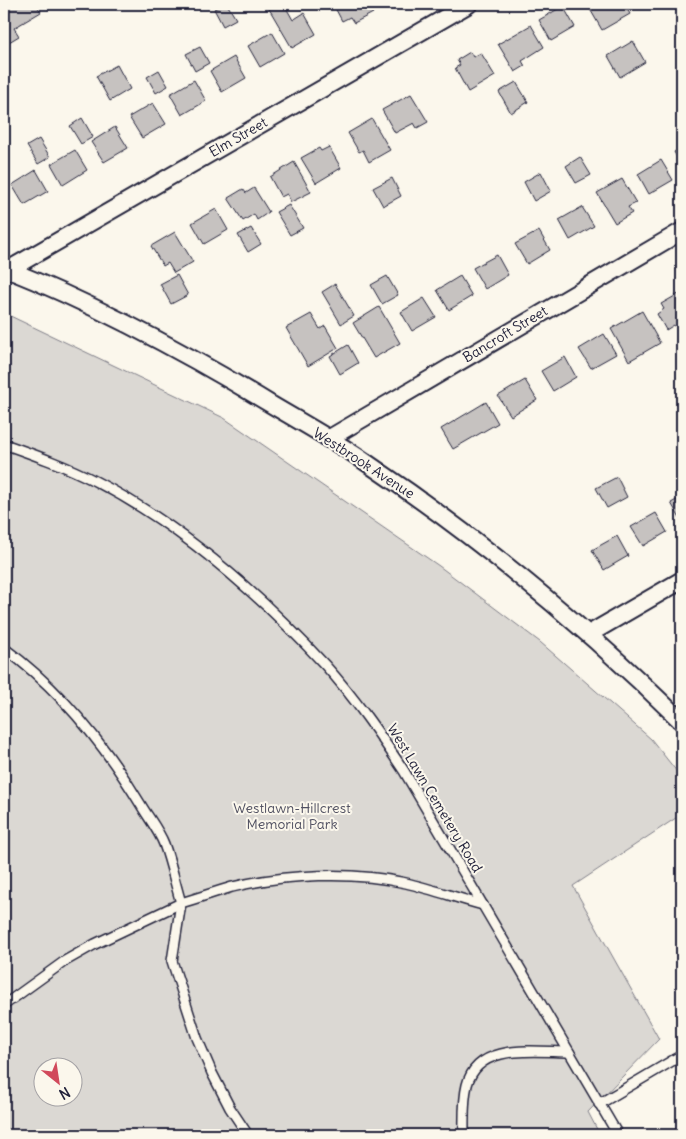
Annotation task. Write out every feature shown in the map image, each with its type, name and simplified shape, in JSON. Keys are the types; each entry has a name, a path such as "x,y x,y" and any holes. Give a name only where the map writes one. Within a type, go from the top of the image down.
{"street":[{"name":"Elm Street","path":"6,269 469,4"},
{"name":"Bancroft Street","path":"328,439 682,231"},
{"name":"Westbrook Avenue","path":"6,269 120,320 232,381 366,462 458,527 508,566 639,679 682,722"},
{"path":"588,634 682,580"}],"lane":[{"name":"West Lawn Cemetery Road","path":"4,444 58,463 95,481 136,504 184,537 270,610 326,666 373,724 404,771 618,1135"},
{"path":"4,648 53,689 84,723 125,778 163,843 181,903 172,961 197,1038 208,1064 230,1108 248,1135"},
{"path":"4,1005 65,961 95,944 181,903 257,882 333,876 370,878 405,883 483,905"},
{"path":"464,1135 465,1094 468,1082 475,1068 485,1059 498,1053 508,1052 569,1052"},
{"path":"599,1104 682,1055"}],"green space":[{"name":"Westlawn-Hillcrest Memorial Park","path":"4,313 224,418 439,566 540,642 651,739 682,778 682,814 573,886 659,1039 588,1112 600,1135 4,1135"}],"building":[{"path":"4,4 36,4 41,12 14,28 19,36 4,45"},
{"path":"227,4 236,19 223,26 214,9"},
{"path":"274,4 284,4 293,20 304,13 316,34 292,48 268,7"},
{"path":"333,4 368,4 373,13 354,23 350,17 342,21"},
{"path":"587,4 624,4 630,14 602,30"},
{"path":"563,6 575,27 551,41 539,20"},
{"path":"531,25 544,47 522,61 525,66 515,72 498,44"},
{"path":"272,32 284,53 260,67 248,46"},
{"path":"633,41 645,62 620,77 608,56"},
{"path":"200,47 209,63 195,71 186,54"},
{"path":"470,52 473,57 481,53 495,76 468,92 455,68 460,65 457,60"},
{"path":"234,57 246,78 222,92 210,71"},
{"path":"117,65 130,89 110,101 96,76"},
{"path":"159,70 168,86 156,93 147,77"},
{"path":"194,80 206,101 182,115 170,94"},
{"path":"516,82 528,102 511,113 499,92"},
{"path":"411,94 428,122 417,128 414,123 395,133 382,110"},
{"path":"153,103 166,124 142,138 129,117"},
{"path":"82,118 93,137 81,144 70,126"},
{"path":"372,119 390,150 369,162 363,150 359,152 348,133"},
{"path":"115,127 128,148 104,162 91,142"},
{"path":"39,139 50,157 38,164 27,146"},
{"path":"329,147 341,168 316,183 301,158 319,148 321,151"},
{"path":"682,147 682,166 674,152"},
{"path":"75,150 87,170 63,185 51,164"},
{"path":"580,157 591,175 576,183 566,166"},
{"path":"661,160 673,180 649,194 638,174"},
{"path":"294,162 311,192 291,202 287,194 281,197 270,177"},
{"path":"36,170 48,191 24,205 12,185"},
{"path":"541,172 551,191 534,201 524,182"},
{"path":"392,178 401,196 383,206 373,188"},
{"path":"622,179 636,203 628,207 632,213 615,223 597,193"},
{"path":"254,188 269,212 257,220 254,214 243,221 228,198 243,189 246,193"},
{"path":"289,205 303,228 290,235 276,212"},
{"path":"582,207 594,226 570,240 559,220"},
{"path":"216,209 228,230 204,244 192,223"},
{"path":"251,228 261,244 248,252 238,235"},
{"path":"539,231 550,250 527,264 515,244"},
{"path":"175,232 193,262 174,273 168,263 163,266 151,246"},
{"path":"497,255 508,275 485,289 473,268"},
{"path":"177,275 188,295 171,304 160,284"},
{"path":"387,276 398,295 382,304 371,285"},
{"path":"460,276 472,296 449,310 437,290"},
{"path":"335,284 354,316 341,324 322,292"},
{"path":"682,292 682,335 680,336 674,325 666,330 657,314 664,309 661,304"},
{"path":"424,298 436,317 412,331 401,312"},
{"path":"379,307 400,343 374,358 353,323"},
{"path":"642,311 660,343 629,361 611,329"},
{"path":"311,314 320,329 325,326 338,348 308,366 286,328"},
{"path":"604,334 616,354 591,368 579,349"},
{"path":"348,345 358,363 340,374 330,356"},
{"path":"565,357 576,377 553,391 541,371"},
{"path":"525,380 537,400 511,416 498,396"},
{"path":"486,402 498,423 453,449 441,429"},
{"path":"617,477 627,497 607,508 596,488"},
{"path":"682,497 682,522 671,503"},
{"path":"656,513 667,532 643,546 631,527"},
{"path":"617,536 628,556 604,570 592,550"}]}
